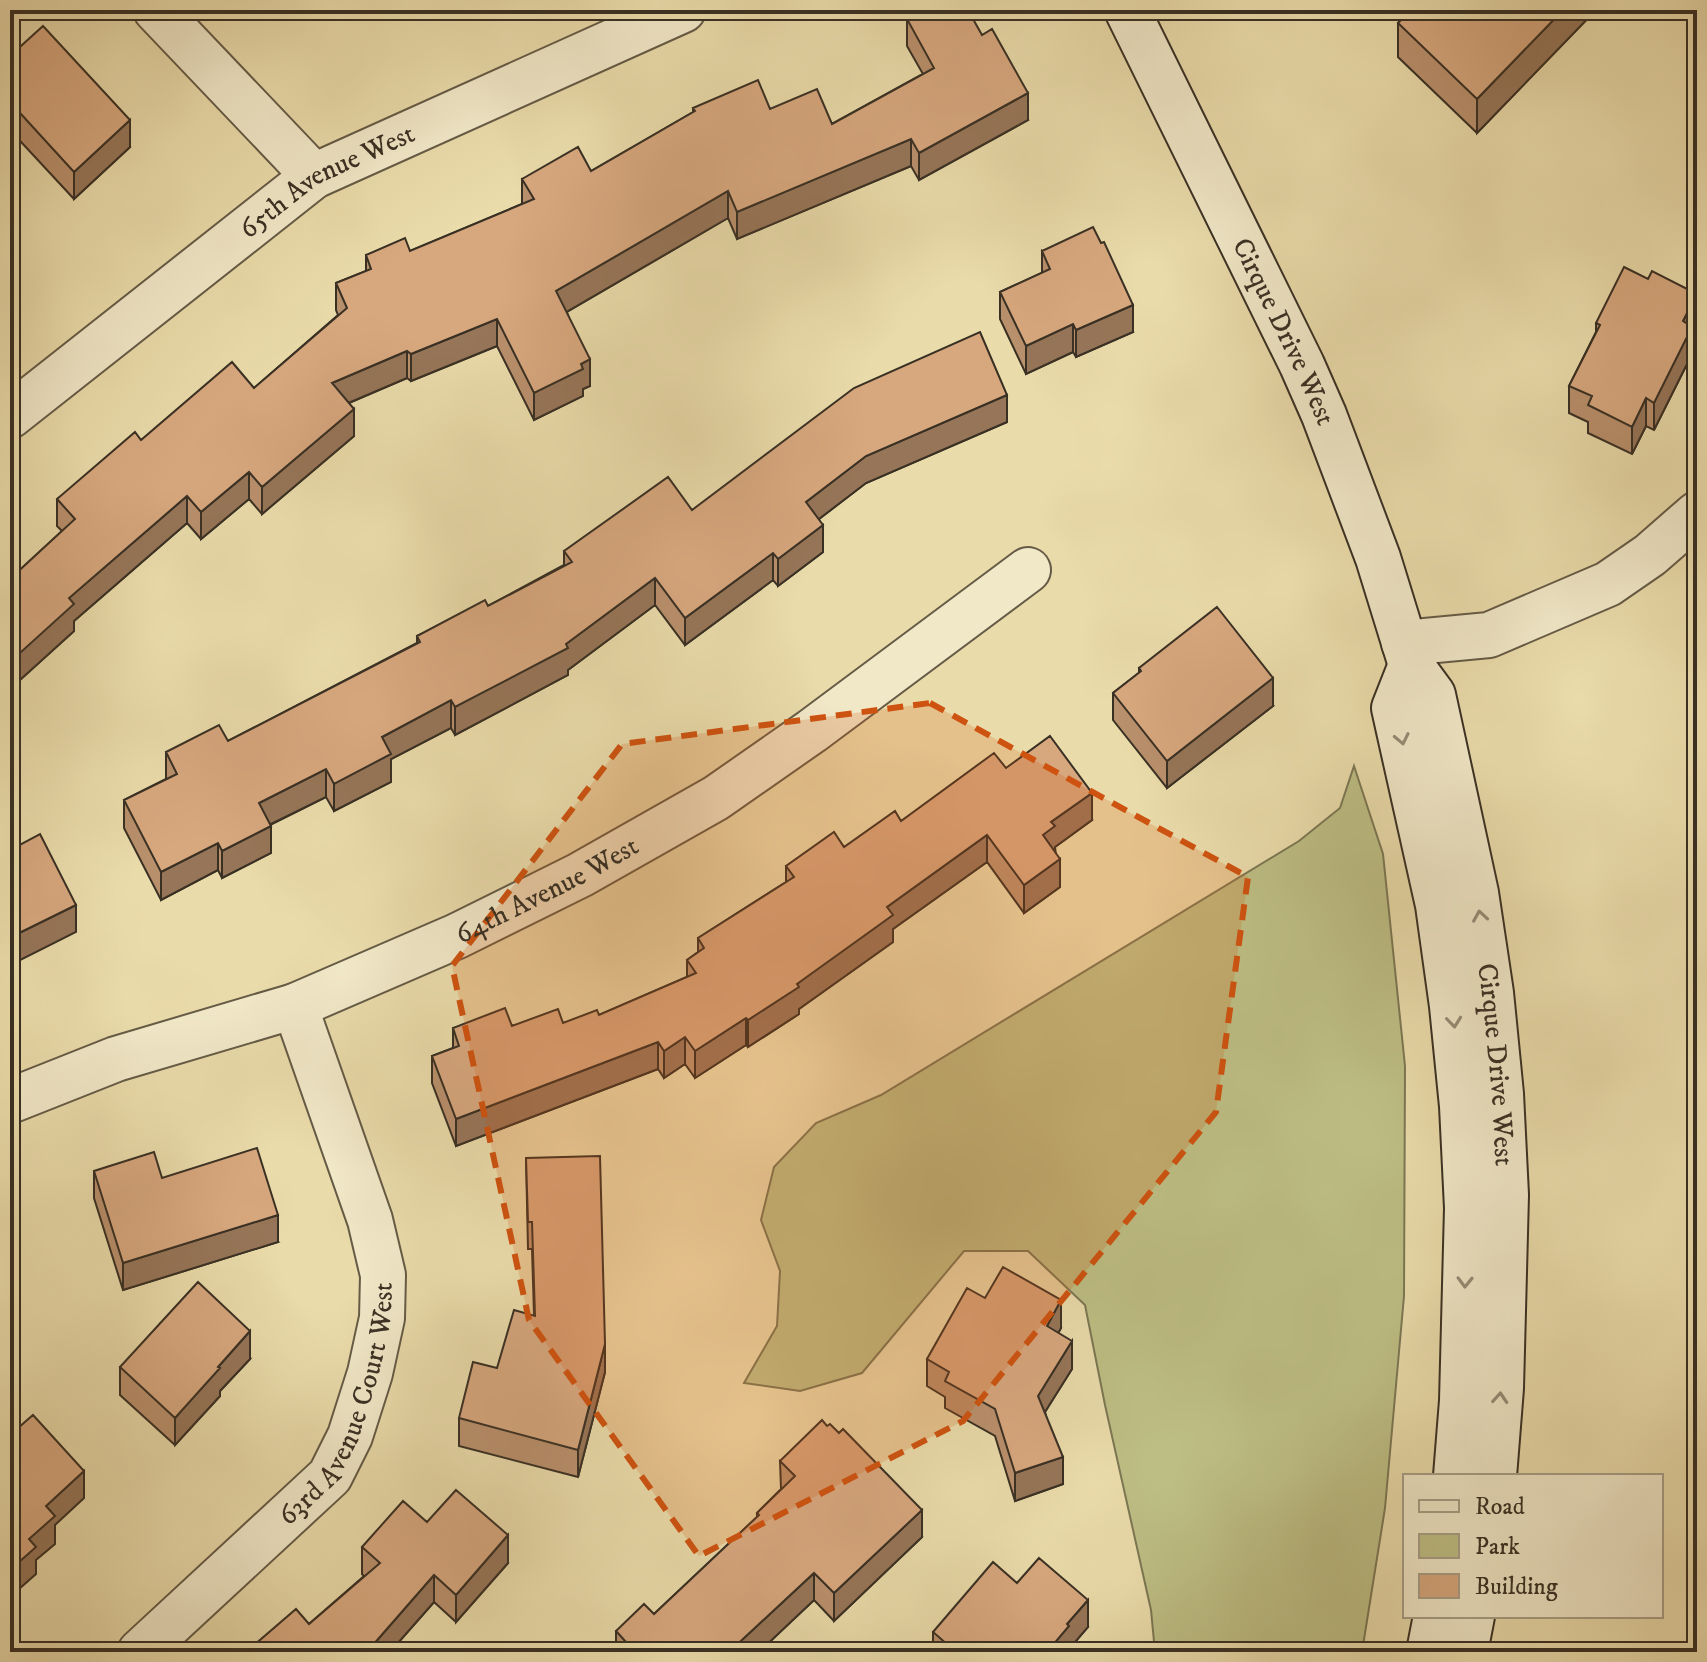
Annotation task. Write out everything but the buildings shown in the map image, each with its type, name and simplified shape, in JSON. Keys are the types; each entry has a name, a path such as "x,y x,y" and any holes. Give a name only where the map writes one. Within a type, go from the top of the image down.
{"street":[{"path":"156,10 314,176"},
{"name":"65th Avenue West","path":"10,416 314,176 683,10"},
{"name":"Cirque Drive West","path":"1127,10 1313,390 1378,558 1408,654 1433,695 1438,712 1476,893 1491,993 1501,1094 1506,1195 1501,1388 1494,1474"},
{"path":"1408,654 1489,635 1608,584 1650,555 1697,514"},
{"name":"64th Avenue West","path":"10,1101 116,1059 295,1006 457,936 580,875 716,798 812,731 1028,570"},
{"name":"Cirque Drive West","path":"1408,654 1394,708 1438,905 1462,1106 1467,1208 1462,1401 1456,1474"},
{"name":"63rd Avenue Court West","path":"140,1652 330,1476 350,1436 370,1373 382,1318 383,1275 370,1220 295,1006"},
{"path":"1429,1652 1436,1618"},
{"path":"1465,1652 1472,1618"}],"highlighted area":[{"path":"930,703 1248,877 1216,1112 963,1421 699,1556 529,1320 452,966 622,744"}],"green space":[{"path":"1354,766 1383,854 1405,1066 1404,1296 1385,1508 1362,1652 1155,1652 1151,1610 1085,1305 1028,1251 964,1251 862,1373 800,1391 744,1383 777,1326 780,1271 761,1220 774,1167 816,1123 881,1095 1299,841 1340,808"}]}
